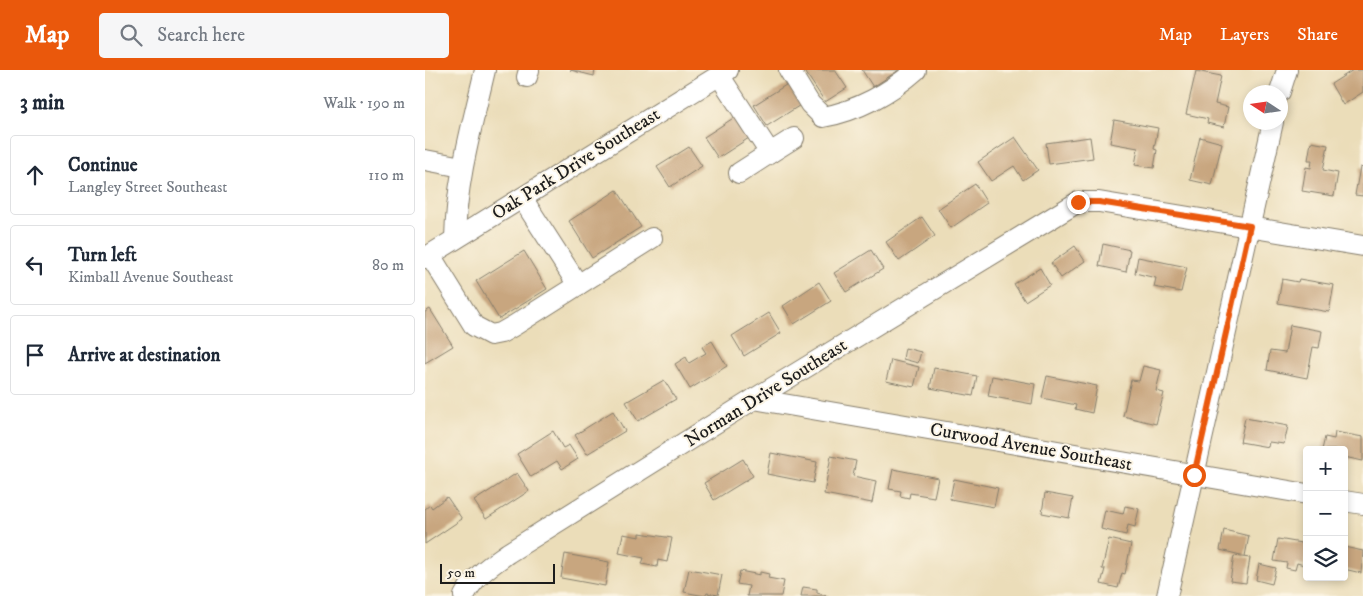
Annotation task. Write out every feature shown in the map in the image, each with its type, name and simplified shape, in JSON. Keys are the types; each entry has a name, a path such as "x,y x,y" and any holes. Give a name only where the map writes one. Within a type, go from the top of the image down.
{"street":[{"path":"455,239 456,212 462,167 485,70"},
{"path":"789,70 810,104 823,118 845,113 899,84 916,70"},
{"path":"1282,85 1287,70"},
{"path":"717,74 769,153"},
{"name":"Oak Park Drive Southeast","path":"428,257 717,74"},
{"path":"1167,596 1271,130"},
{"path":"739,173 794,138"},
{"path":"425,160 462,167"},
{"path":"522,198 578,285"},
{"name":"Norman Drive Southeast","path":"464,596 480,573 754,400 1078,202 1099,202 1250,226"},
{"path":"1250,226 1363,246"},
{"path":"428,257 474,326 491,335 501,334 652,238"},
{"name":"Curwood Avenue Southeast","path":"754,400 1303,493"},
{"path":"1348,501 1363,504"}],"building":[{"path":"570,70 595,70 594,76"},
{"path":"804,70 835,70 847,88 825,102"},
{"path":"862,70 899,70 873,87"},
{"path":"1353,70 1363,70 1363,92 1343,105 1331,84"},
{"path":"1196,71 1221,76 1215,104 1228,107 1224,127 1207,123 1208,119 1186,114"},
{"path":"789,83 802,104 767,126 754,105"},
{"path":"738,115 752,136 718,158 704,137"},
{"path":"1114,120 1158,128 1154,149 1157,150 1154,168 1135,165 1138,148 1110,143"},
{"path":"1015,137 1038,170 1023,180 1014,166 991,181 978,162"},
{"path":"1090,137 1093,158 1049,164 1046,143"},
{"path":"1200,137 1222,143 1212,185 1190,180"},
{"path":"1311,142 1328,145 1323,170 1338,173 1334,196 1302,191 1306,167 1311,168 1312,160 1308,160"},
{"path":"689,147 702,166 670,187 657,167"},
{"path":"1360,167 1363,168 1363,196 1355,195"},
{"path":"975,184 987,203 951,228 938,209"},
{"path":"617,190 641,227 592,258 569,221"},
{"path":"922,217 935,236 899,261 886,242"},
{"path":"1103,244 1130,250 1126,272 1099,266"},
{"path":"1075,246 1085,261 1061,278 1051,263"},
{"path":"871,250 883,269 846,292 834,273"},
{"path":"524,251 547,289 499,319 476,281"},
{"path":"1138,257 1187,267 1181,292 1154,287 1156,278 1135,273"},
{"path":"1040,268 1050,285 1025,301 1014,284"},
{"path":"1282,279 1298,282 1299,279 1334,285 1329,312 1278,303"},
{"path":"819,282 831,301 794,324 783,306"},
{"path":"430,309 453,346 425,363 425,312"},
{"path":"769,313 781,333 744,356 732,336"},
{"path":"1290,325 1322,331 1319,348 1313,347 1307,378 1267,370 1270,351 1285,353"},
{"path":"712,341 727,366 690,389 675,364 686,357 689,363 706,353 702,347"},
{"path":"905,348 921,352 918,363 903,359"},
{"path":"891,360 919,367 914,387 886,381"},
{"path":"1143,366 1161,370 1156,391 1164,393 1156,424 1123,416 1131,380 1139,381"},
{"path":"934,368 977,376 973,396 930,388"},
{"path":"992,376 1035,384 1032,404 988,396"},
{"path":"1047,376 1097,386 1092,413 1075,409 1076,405 1042,398"},
{"path":"664,380 676,399 638,421 626,402"},
{"path":"613,411 625,431 587,454 575,435"},
{"path":"1245,418 1288,426 1284,444 1269,442 1268,447 1240,442"},
{"path":"553,431 563,448 569,445 578,459 562,469 557,461 531,477 517,454"},
{"path":"1335,432 1363,437 1363,461 1348,458 1348,446 1323,446 1325,437 1334,439"},
{"path":"771,453 817,462 813,483 767,474"},
{"path":"831,456 856,461 853,476 876,481 872,503 824,494"},
{"path":"743,459 753,476 714,500 704,483"},
{"path":"893,469 938,478 934,497 910,493 909,498 900,496 901,491 889,489"},
{"path":"517,473 529,491 486,519 474,501"},
{"path":"954,479 998,488 994,507 950,499"},
{"path":"1045,493 1073,498 1069,518 1042,513"},
{"path":"447,497 462,519 425,544 425,509 430,505 432,508"},
{"path":"1125,506 1139,509 1135,527 1128,525 1126,535 1101,529 1105,510 1123,514"},
{"path":"1224,530 1249,536 1245,556 1220,550"},
{"path":"640,533 672,538 667,562 658,560 657,567 642,564 644,558 619,553 623,534 640,537"},
{"path":"1109,539 1131,544 1125,574 1122,573 1118,588 1101,584 1105,569 1102,569"},
{"path":"1278,539 1303,543 1303,565 1297,563 1295,570 1286,568 1287,563 1274,561"},
{"path":"1348,548 1363,551 1361,573 1348,570"},
{"path":"565,554 609,562 605,586 561,578"},
{"path":"1234,556 1250,558 1246,583 1230,581"},
{"path":"1259,564 1276,568 1272,584 1256,580"},
{"path":"689,569 722,575 718,595 707,593 705,596 684,592"},
{"path":"740,571 760,575 760,572 769,574 768,578 784,581 781,596 747,596 749,586 737,584"},
{"path":"803,587 817,589 817,593 828,596 801,596"}],"route":[{"path":"1078,202 1099,202 1250,226 1194,475"}]}
